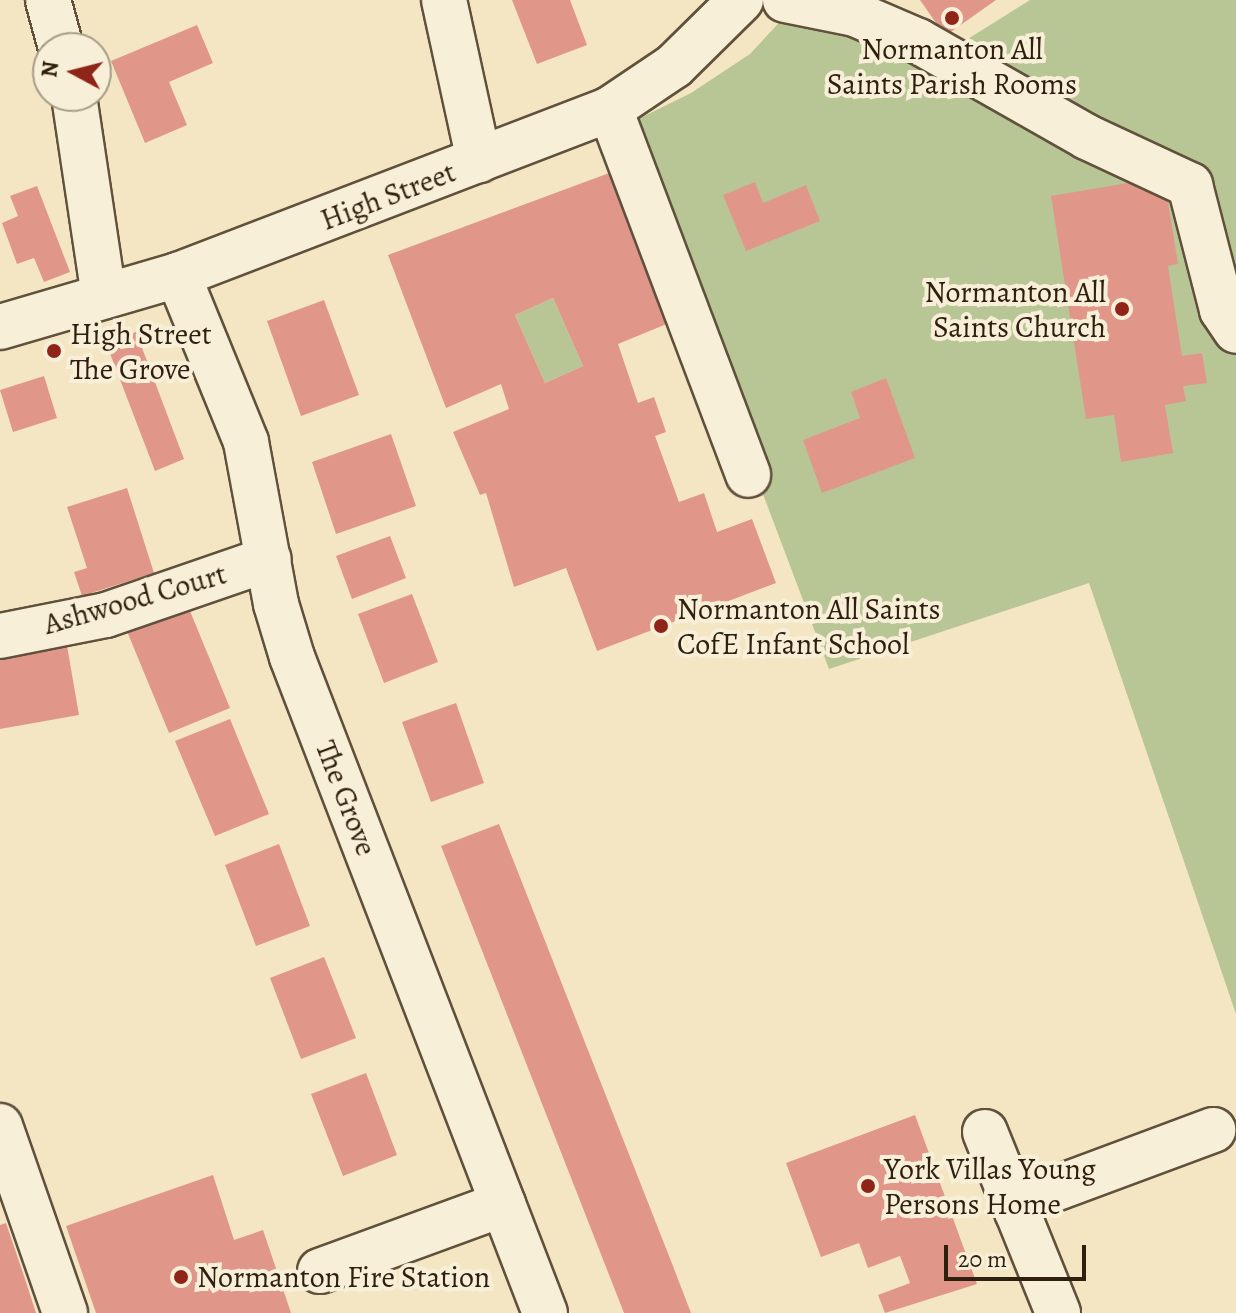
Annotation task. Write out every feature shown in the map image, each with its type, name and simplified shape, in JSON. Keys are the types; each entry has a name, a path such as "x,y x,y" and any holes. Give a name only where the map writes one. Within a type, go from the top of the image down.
{"street":[{"path":"48,0 57,32"},
{"path":"444,0 479,160"},
{"name":"High Street","path":"0,327 178,275 610,109 674,66 741,0"},
{"path":"785,0 859,7 1087,137 1190,185 1222,310 1236,331"},
{"path":"610,109 748,475"},
{"path":"76,112 104,296"},
{"name":"The Grove","path":"178,275 246,442 292,657 545,1313"},
{"name":"Ashwood Court","path":"0,636 106,615 269,559"},
{"path":"0,1126 14,1209 65,1313"},
{"path":"1017,1212 1025,1200 1213,1130"},
{"path":"985,1132 1058,1313"},
{"path":"320,1271 503,1204"}],"green space":[{"path":"800,0 955,47 1030,0 1236,0 1236,1014 1089,583 829,669 624,126 691,93 750,54"},
{"path":"553,298 583,366 545,383 515,315"}],"building":[{"path":"512,0 570,0 587,45 537,64"},
{"name":"Normanton All Saints Parish Rooms","path":"920,0 996,0 945,36"},
{"path":"197,25 213,63 169,82 187,125 145,143 112,61"},
{"path":"628,166 686,316 618,344 638,403 654,397 666,432 655,436 679,502 704,493 717,532 752,519 776,583 597,651 566,568 514,587 486,493 480,495 453,432 509,409 501,384 446,408 388,255","holes":["553,298 583,366 545,383 515,315"]},
{"name":"Normanton All Saints Church","path":"1164,177 1178,264 1168,266 1182,356 1202,353 1207,383 1183,386 1186,401 1165,405 1173,453 1121,462 1114,415 1086,419 1051,196"},
{"path":"755,182 763,203 806,185 820,221 746,251 723,195"},
{"path":"37,186 70,272 44,282 34,258 17,264 2,223 18,216 10,196"},
{"path":"324,300 359,395 301,416 267,321"},
{"path":"136,332 184,459 155,471 106,343"},
{"path":"44,376 57,418 13,432 0,390"},
{"path":"886,378 915,458 822,493 803,440 860,418 851,392"},
{"path":"391,434 416,506 336,534 312,462"},
{"path":"127,488 154,573 82,596 74,572 87,568 67,507"},
{"path":"390,536 406,578 352,599 336,556"},
{"path":"412,594 438,662 384,683 358,614"},
{"path":"185,599 230,708 169,733 124,624"},
{"path":"66,640 79,715 0,729 0,652"},
{"path":"456,703 484,783 431,802 402,722"},
{"path":"230,719 269,814 215,836 175,741"},
{"path":"499,824 691,1313 624,1313 441,846"},
{"path":"279,844 310,926 256,946 225,865"},
{"path":"324,957 356,1038 301,1059 270,978"},
{"path":"366,1073 397,1155 343,1176 311,1094"},
{"name":"York Villas Young Persons Home","path":"915,1115 977,1284 885,1313 878,1295 910,1283 900,1256 868,1268 859,1243 821,1257 786,1163"},
{"name":"Normanton Fire Station","path":"213,1175 234,1240 263,1230 291,1313 96,1313 66,1226"},
{"path":"6,1223 36,1313 0,1313 0,1225"}],"place":[{"name":"Normanton All Saints Parish Rooms","path":"952,18"},
{"name":"Normanton All Saints Church","path":"1122,309"},
{"name":"High Street The Grove","path":"54,351"},
{"name":"Normanton All Saints CofE Infant School","path":"661,626"},
{"name":"York Villas Young Persons Home","path":"868,1186"},
{"name":"Normanton Fire Station","path":"181,1277"}]}
